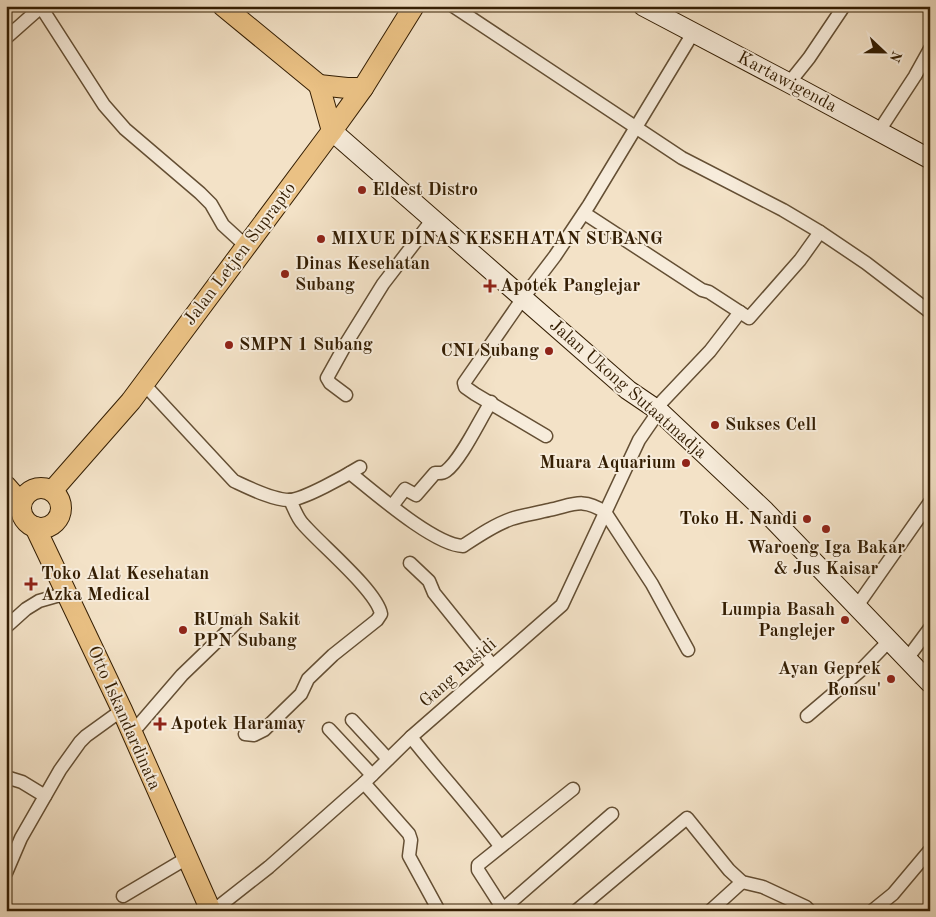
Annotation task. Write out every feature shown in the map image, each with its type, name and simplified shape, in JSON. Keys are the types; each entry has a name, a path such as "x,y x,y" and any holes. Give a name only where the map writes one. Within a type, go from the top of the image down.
{"main road":[{"path":"224,6 319,84 363,88"},
{"name":"Jalan Letjen Suprapto","path":"52,491 131,400 332,131 363,88 414,6"},
{"name":"Kartawigenda","path":"648,7 930,159"},
{"path":"319,84 332,131"},
{"name":"Jalan Ukong Sutaatmadja","path":"332,131 628,390 658,410 766,512 930,683"},
{"path":"6,486 21,503 22,515 25,520 35,527 47,527 53,524 60,514 60,501 52,491 40,487 28,492 21,503"},
{"name":"Otto Iskandardinata","path":"35,527 122,710 212,911"}],"street":[{"path":"453,6 682,158 783,210 820,232 866,263 930,312"},
{"path":"789,82 809,58 844,6"},
{"path":"6,38 42,7 104,105 125,129 205,198 223,225 246,246"},
{"path":"546,436 475,394 465,387 464,383 523,298 555,256 584,212 694,33"},
{"path":"879,131 915,76 930,49"},
{"path":"584,212 702,290 709,292 749,318 800,260 820,232"},
{"path":"346,395 330,383 327,378 383,284 433,219"},
{"name":"Gang Rasidi","path":"212,911 269,867 368,779 411,737 562,605 639,440 658,410 710,351 740,312"},
{"path":"143,383 234,481 252,489 290,500 307,494 355,470 392,506 418,526 452,544 463,546 511,519 572,503 588,504 605,512 652,584 688,650"},
{"path":"392,506 405,489 416,495 435,473 442,473 450,468 490,402"},
{"path":"245,734 254,734 264,730 301,694 308,679 377,620 381,614 380,607 366,589 301,523 290,500"},
{"path":"857,606 930,502"},
{"path":"410,563 429,581 434,593 492,665"},
{"path":"6,627 26,609 39,601 67,593"},
{"path":"132,733 182,675 237,622"},
{"path":"907,659 930,628"},
{"path":"807,716 860,671 889,641"},
{"path":"6,874 21,838 60,770 83,739 122,710"},
{"path":"352,720 388,759"},
{"path":"328,729 409,834 411,840 409,856 439,911"},
{"path":"411,737 473,810 500,846"},
{"path":"6,777 22,782 45,796"},
{"path":"573,789 478,865 477,868 504,910 612,814"},
{"path":"576,911 687,818 728,870 742,882 763,887 806,907 810,911"},
{"path":"872,911 893,894 930,850"},
{"path":"123,896 187,858"},
{"path":"710,911 742,882"}],"place":[{"name":"Eldest Distro","path":"362,190"},
{"name":"MIXUE DINAS KESEHATAN SUBANG","path":"321,239"},
{"name":"Dinas Kesehatan Subang","path":"285,274"},
{"name":"Apotek Panglejar","path":"490,286"},
{"name":"SMPN 1 Subang","path":"229,345"},
{"name":"CNI Subang","path":"549,351"},
{"name":"Sukses Cell","path":"715,425"},
{"name":"Muara Aquarium","path":"686,463"},
{"name":"Toko H. Nandi","path":"807,519"},
{"name":"Waroeng Iga Bakar & Jus Kaisar","path":"826,529"},
{"name":"Toko Alat Kesehatan Azka Medical","path":"31,584"},
{"name":"Lumpia Basah Panglejer","path":"845,620"},
{"name":"RUmah Sakit PPN Subang","path":"183,630"},
{"name":"Ayan Geprek Ronsu'","path":"891,679"},
{"name":"Apotek Haramay","path":"160,724"}]}
